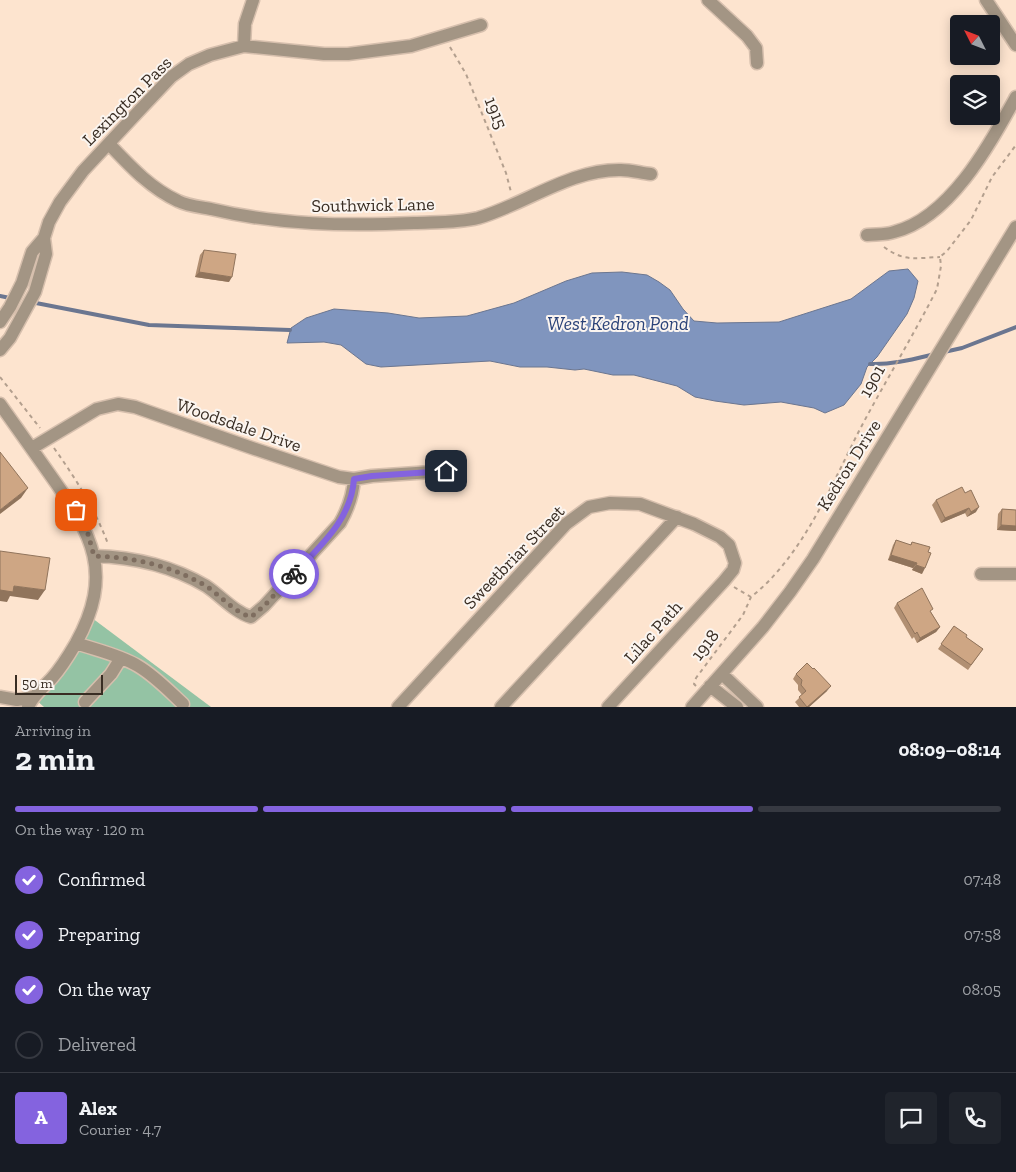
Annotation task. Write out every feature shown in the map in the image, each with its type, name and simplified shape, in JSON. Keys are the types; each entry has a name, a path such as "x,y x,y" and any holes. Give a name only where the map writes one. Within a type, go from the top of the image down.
{"street":[{"path":"244,46 245,24 253,0"},
{"path":"708,0 747,36 756,48 757,63"},
{"path":"986,0 1016,45"},
{"name":"Lexington Pass","path":"0,322 22,283 32,252 44,238 49,222 60,202 83,171 171,77 189,64 210,55 244,46 324,54 348,54 411,46 481,26"},
{"path":"868,235 894,233 920,221 946,203 990,142 1016,97"},
{"name":"Southwick Lane","path":"109,144 133,170 156,189 180,202 233,214 295,223 398,224 453,222 477,218 566,181 595,173 620,170 651,174"},
{"name":"Kedron Drive","path":"692,707 763,627 813,558 1016,227"},
{"name":"Lexington Pass","path":"0,350 10,338 35,292 46,254 44,238"},
{"path":"0,404 4,419 32,448 76,510 88,534 94,556 96,580 94,600 86,624 76,643 52,677 31,702 0,697"},
{"name":"Woodsdale Drive","path":"32,448 96,409 118,404 135,407 339,477 354,479 446,471"},
{"path":"94,556 130,558 192,579 208,587 242,615 251,617 264,606 340,523 353,493 354,479"},
{"name":"Sweetbriar Street","path":"398,707 566,524 589,507 610,503 640,504 677,517 720,537 728,545 735,563 733,570 724,581"},
{"path":"501,707 677,517"},
{"path":"981,574 1016,574"},
{"name":"Lilac Path","path":"608,707 724,581"},
{"path":"76,643 137,665 149,673 183,704"},
{"path":"85,702 111,674 121,658"},
{"path":"722,674 756,707"},
{"path":"707,690 736,707"}],"path":[{"name":"1915","path":"444,36 466,74 506,173 514,204"},
{"path":"868,235 896,256 910,258 940,257 947,251 971,220 992,177 1016,146"},
{"name":"1901","path":"751,597 765,586 782,566 828,493 861,428 937,289 941,266 940,257"},
{"path":"0,377 48,439 84,493 100,522 112,556"},
{"path":"724,581 751,597"},
{"name":"1918","path":"707,690 694,684 696,678 743,615 751,597"}],"green space":[{"path":"92,618 211,707 44,707 35,699"}],"water":[{"name":"West Kedron Pond","path":"908,269 918,281 914,298 907,314 877,357 867,367 861,384 844,405 825,413 814,408 781,402 744,405 715,401 695,397 677,386 634,375 613,375 584,369 520,367 490,361 381,367 366,364 341,345 324,342 287,343 291,328 306,318 334,309 388,313 419,318 467,316 514,303 566,281 592,273 622,272 647,275 670,290 694,321 717,323 779,322 851,299 889,271"}],"building":[{"path":"204,250 236,254 232,277 199,272"},
{"path":"0,452 28,488 0,510"},
{"path":"962,487 965,493 971,490 979,507 971,512 969,508 945,518 936,500"},
{"path":"1002,509 1016,510 1016,526 1001,525"},
{"path":"896,540 911,545 912,542 930,547 928,552 931,553 925,568 916,565 917,563 891,555"},
{"path":"0,551 50,558 45,590 14,586 13,592 0,590"},
{"path":"922,588 933,609 930,611 940,627 920,638 917,632 915,634 897,603"},
{"path":"954,626 983,649 971,665 941,644"},
{"path":"807,663 831,686 807,707 799,697 806,691 801,685 802,680 796,674"}],"waterway":[{"path":"0,296 10,298"},
{"path":"36,303 149,325 290,330"},
{"path":"944,352 962,348 1016,327"},
{"path":"870,364 895,363 935,354"}],"way so far":[{"path":"76,510 88,534 94,556 130,558 192,579 208,587 242,615 251,617 294,574"}],"route":[{"path":"294,574 340,523 353,493 354,479 446,471"}]}
